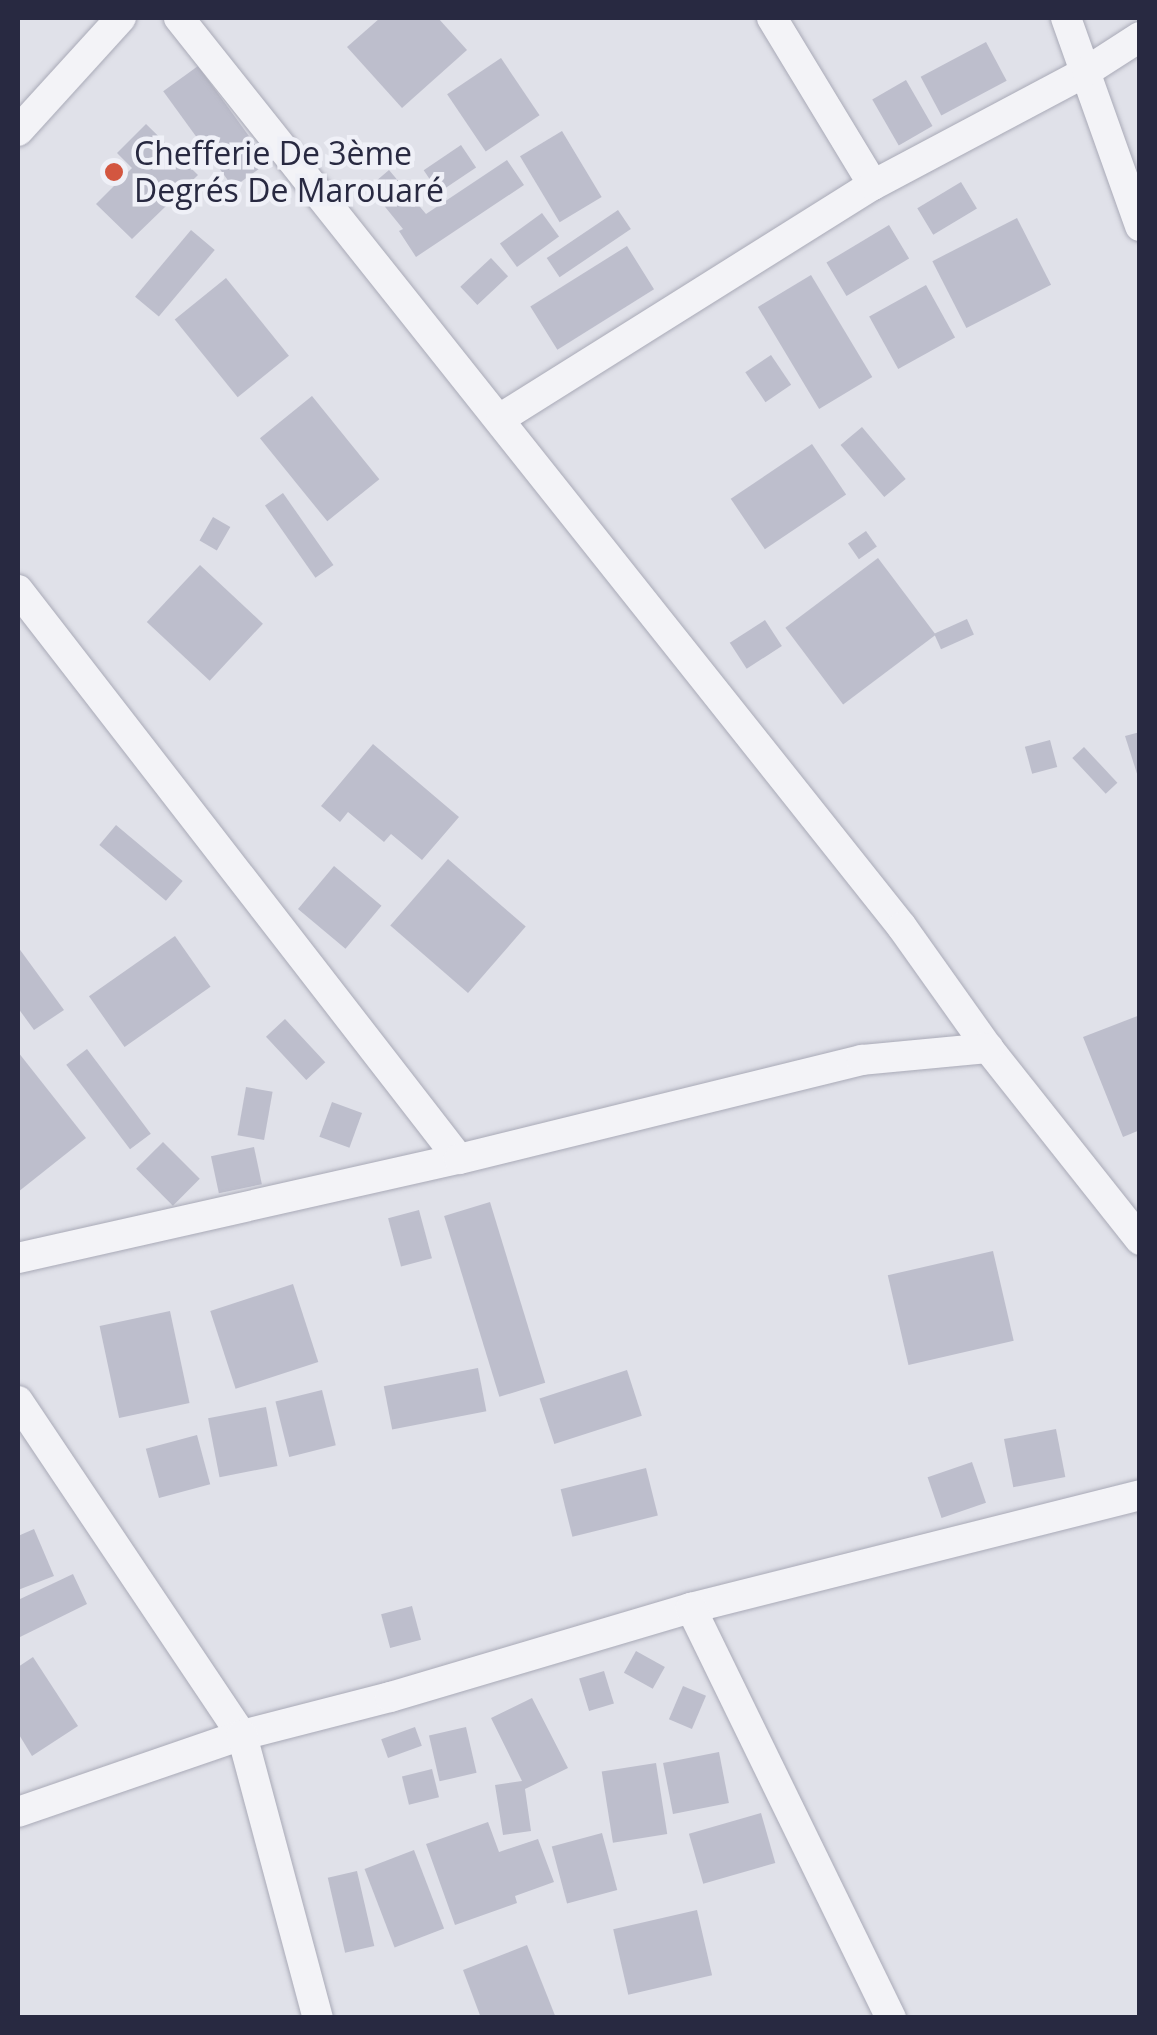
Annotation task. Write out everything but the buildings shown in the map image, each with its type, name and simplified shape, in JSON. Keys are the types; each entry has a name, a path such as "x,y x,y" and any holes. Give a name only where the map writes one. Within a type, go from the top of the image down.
{"street":[{"path":"18,131 121,18"},
{"path":"179,18 501,418 902,928 988,1048 1140,1240"},
{"path":"772,18 873,185"},
{"path":"1066,18 1140,226"},
{"path":"501,418 873,185 1087,71 1140,38"},
{"path":"18,590 459,1159"},
{"path":"18,1258 459,1159 862,1060 988,1048"},
{"path":"18,1401 242,1734 318,2018"},
{"path":"18,1812 242,1734 390,1697 691,1608 1140,1495"},
{"path":"691,1608 891,2018"}],"place":[{"name":"Chefferie De 3ème Degrés De Marouaré","path":"114,172"}]}
